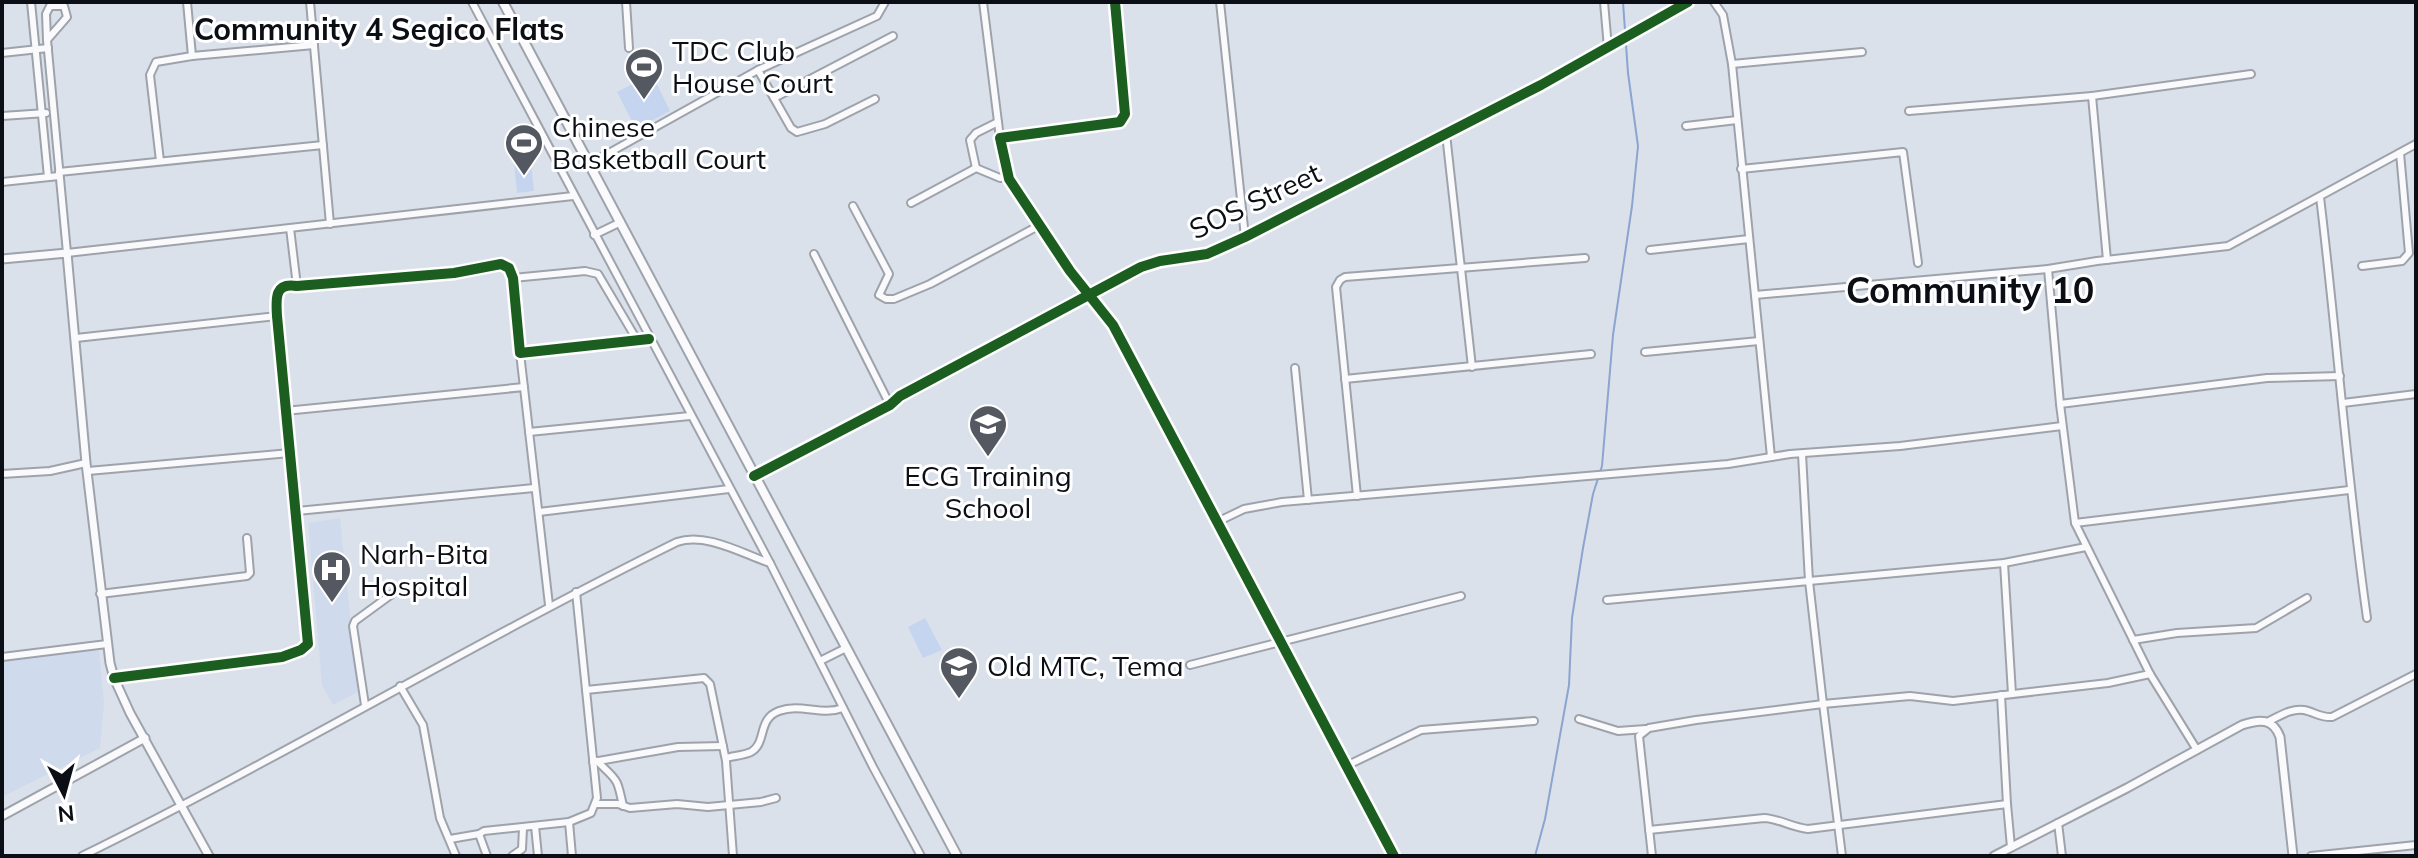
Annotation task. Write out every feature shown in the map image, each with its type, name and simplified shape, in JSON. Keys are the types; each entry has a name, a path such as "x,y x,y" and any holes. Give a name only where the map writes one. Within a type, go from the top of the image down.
{"main road":[{"path":"503,2 957,856"}],"street":[{"path":"31,2 48,177"},
{"path":"187,2 192,56"},
{"path":"310,2 330,224"},
{"path":"472,2 770,563 921,856"},
{"path":"626,2 629,48"},
{"path":"589,164 758,70 877,16 885,2"},
{"path":"983,2 1000,138 1008,177 1077,280 1113,325 1394,856"},
{"path":"1000,138 1120,122 1123,119 1115,2"},
{"path":"1220,2 1245,237"},
{"path":"1604,2 1608,48"},
{"name":"SOS Street","path":"754,476 890,405 900,396 1090,293 1150,263 1207,254 1245,237 1446,134 1688,2"},
{"path":"1714,2 1723,15 1732,64 1771,457"},
{"path":"2,53 36,49 48,44 67,17 64,6 55,4 47,10 48,44 87,467 107,644 114,678 209,856"},
{"path":"774,98 893,36"},
{"path":"160,161 151,70 160,60 314,45"},
{"path":"1732,64 1862,52"},
{"path":"758,70 791,128 800,132 825,124 875,99"},
{"path":"1909,111 2092,96 2251,74"},
{"path":"2092,96 2107,260"},
{"path":"2,116 54,112"},
{"path":"1686,126 1737,120"},
{"path":"976,168 970,140 976,133 998,122"},
{"path":"1446,134 1472,367"},
{"path":"1755,295 2048,269 2228,246 2416,144"},
{"path":"2,182 160,161 323,145"},
{"path":"1741,169 1903,152 1918,263"},
{"path":"2362,266 2402,261 2409,253 2400,153"},
{"path":"976,168 1000,178 1008,177"},
{"path":"911,203 976,168"},
{"path":"2,259 573,196"},
{"path":"2320,197 2343,403 2349,490 2367,618"},
{"path":"853,206 889,274 879,295 886,299 894,299 930,284 1040,225"},
{"path":"594,235 621,222"},
{"path":"290,228 297,286"},
{"path":"1650,250 1749,239"},
{"path":"814,254 890,405"},
{"path":"1357,496 1336,287 1340,280 1345,277 1585,258"},
{"path":"114,678 282,657 307,646 277,316 277,292 285,286 454,273 501,264 511,270 549,605"},
{"path":"2048,269 2062,426 2075,523 2150,674 2197,750"},
{"path":"513,278 585,271 598,274 637,340"},
{"path":"76,338 277,316"},
{"path":"520,353 649,339"},
{"path":"1645,352 1759,341"},
{"path":"1345,379 1591,354"},
{"path":"1295,368 1308,500"},
{"path":"2060,404 2267,378 2340,376"},
{"path":"285,411 524,387"},
{"path":"2343,403 2416,394"},
{"path":"529,432 690,416"},
{"path":"1217,522 1244,509 1308,500 1728,464 2062,426"},
{"path":"2,474 290,453"},
{"path":"1802,454 1809,581 1842,856"},
{"path":"297,511 534,488"},
{"path":"539,512 729,489"},
{"path":"2075,523 2349,490"},
{"path":"100,594 247,576 250,570 247,538"},
{"path":"82,856 183,806 549,605 683,540 708,542 770,563"},
{"path":"1607,600 2004,563 2086,547"},
{"path":"2004,563 2012,694"},
{"path":"450,839 514,826 523,828 569,822 591,813 596,804 595,761 576,592"},
{"path":"365,705 353,626 355,621 392,594"},
{"path":"1190,665 1461,596"},
{"path":"2133,640 2177,633 2256,628 2307,598"},
{"path":"2,657 107,644"},
{"path":"820,661 846,648"},
{"path":"1579,719 1618,731 1823,704 1910,696 1953,701 2108,683 2150,674"},
{"path":"1994,856 2242,725 2269,721 2291,711 2303,710 2332,717 2416,674"},
{"path":"586,690 704,678 712,690 726,758 733,856"},
{"path":"400,686 423,725 440,818 456,856"},
{"path":"2001,695 2011,847"},
{"path":"726,758 752,752 759,744 762,728 769,717 779,711 794,708 830,713 843,708"},
{"path":"1346,766 1421,730 1534,721"},
{"path":"2269,721 2277,728 2280,737 2293,856"},
{"path":"1649,728 1638,740 1652,856"},
{"path":"2,816 145,738"},
{"path":"595,761 678,747 723,746"},
{"path":"595,761 619,784 623,806"},
{"path":"596,804 632,808 671,804 705,807 776,798"},
{"path":"1649,830 1764,818 1779,819 1794,827 1808,829 2007,804"},
{"path":"569,822 572,856"},
{"path":"2058,823 2062,856"},
{"path":"535,826 538,856"},
{"path":"512,856 522,849 523,828"},
{"path":"479,834 487,856"},
{"path":"2311,856 2416,845"}],"shaded area":[{"name":"TDC Club House Court","path":"652,74 670,111 636,129 617,92"},
{"name":"Chinese Basketball Court","path":"531,162 534,191 517,193 514,163"},
{"name":"Narh-Bita Hospital","path":"340,518 358,692 333,705 322,685 308,523"},
{"path":"925,618 942,650 923,658 908,627"},
{"path":"72,651 99,651 104,703 100,748 2,797 2,661"}],"waterway":[{"path":"1535,856 1545,819 1569,685 1572,618 1583,548 1593,494 1602,466 1613,335 1632,206 1638,146 1623,2"}],"cycle path":[{"path":"1115,2 1125,114 1120,122 1000,138 1009,179 1070,271 1113,325 1394,856"},
{"path":"754,476 1141,267 1207,254 1245,237 1541,85 1688,2"},
{"path":"114,678 282,657 308,644 277,316 280,289 289,285 454,273 501,264 509,268 513,278 520,353 649,339"}],"place":[{"name":"TDC Club House Court","path":"644,101"},
{"name":"Chinese Basketball Court","path":"524,177"},
{"name":"ECG Training School","path":"988,458"},
{"name":"Narh-Bita Hospital","path":"332,604"},
{"name":"Old MTC, Tema","path":"959,700"}],"district":[{"name":"Community 4 Segico Flats","path":"379,30"},
{"name":"Community 10","path":"1970,290"}]}
